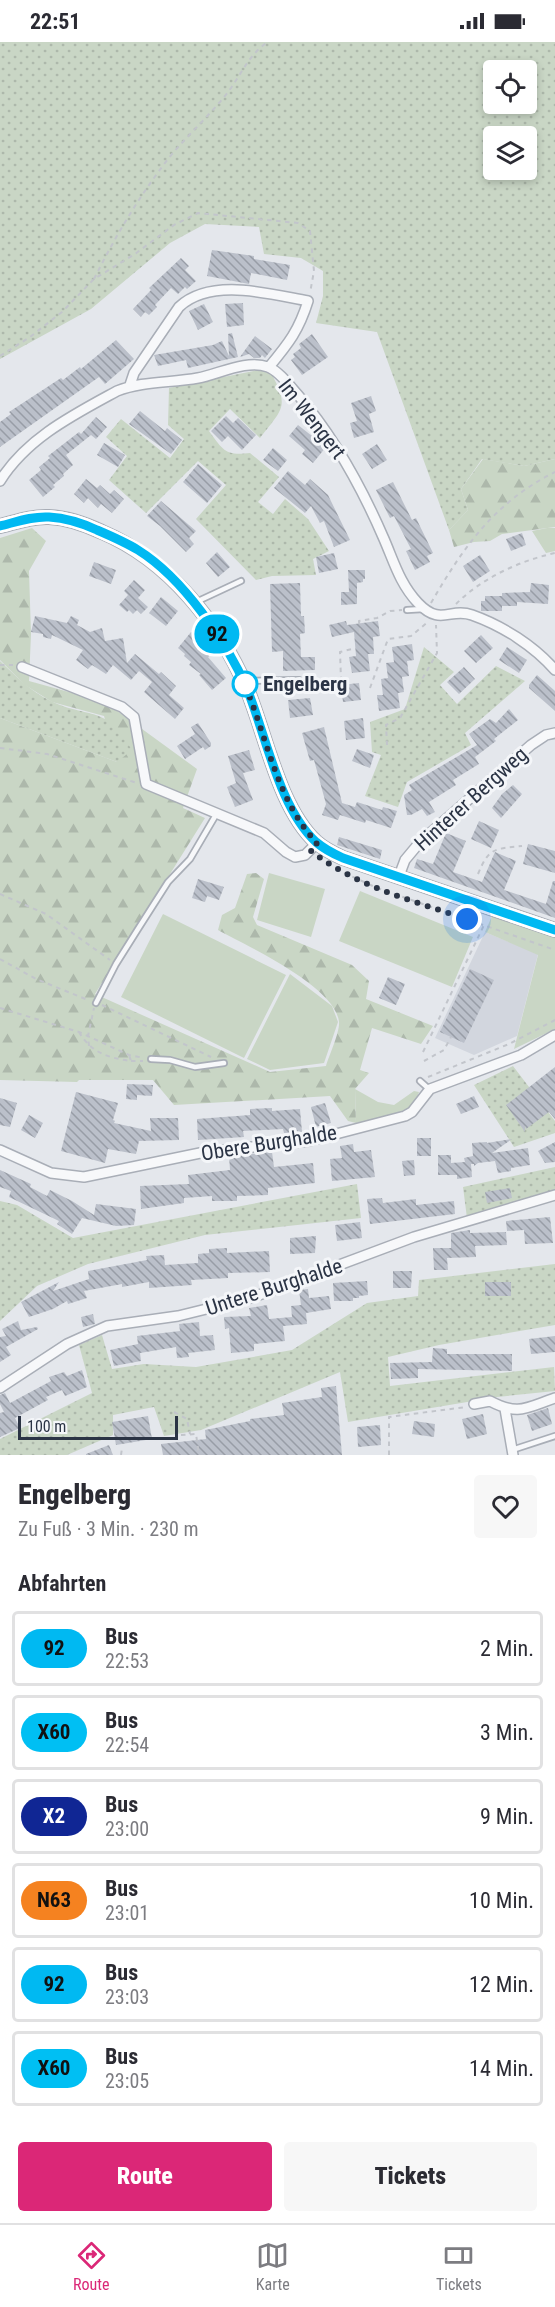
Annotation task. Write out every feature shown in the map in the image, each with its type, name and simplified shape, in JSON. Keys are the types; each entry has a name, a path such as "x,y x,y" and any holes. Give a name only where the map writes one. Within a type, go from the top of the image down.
{"main road":[{"path":"0,526 27,519 48,517 69,519 115,537 148,557 178,585 217,634 234,660 294,814 317,843 343,858 555,930"}],"street":[{"path":"130,385 134,373 179,307 188,299 207,292 227,290 308,301 296,332 269,367"},
{"name":"Im Wengert","path":"0,481 13,462 35,441 96,402 130,385 170,383 215,375 248,364 269,367 285,381 322,426 349,468 385,540 394,567 410,594 425,610 441,615"},
{"path":"441,615 470,614 509,633 543,657 555,670"},
{"path":"22,667 122,706 134,717 146,784 264,833 295,857 304,855 317,843"},
{"name":"Hinterer Bergweg","path":"399,876 405,860 420,842 531,745 546,735 555,733"},
{"path":"430,1089 521,1055 555,1035"},
{"name":"Obere Burghalde","path":"0,1150 51,1173 84,1177 205,1152 309,1141 405,1116 412,1112 430,1089"},
{"name":"Untere Burghalde","path":"0,1388 67,1344 107,1326 178,1316 251,1298 414,1237 555,1195"},
{"path":"474,1404 490,1401 505,1409 519,1411 555,1398"},
{"path":"505,1409 513,1453"}],"lane":[{"path":"194,604 241,581"},
{"path":"407,610 425,610"},
{"path":"243,681 299,680"},
{"path":"96,1003 116,963 168,882 190,858 217,813"},
{"path":"151,1059 170,1060 195,1066 224,1063"},
{"path":"420,1081 430,1089"},
{"path":"513,1453 555,1436"}],"path":[{"path":"94,279 122,226 172,154 229,91 249,61 268,42"},
{"path":"0,356 30,337 62,312 94,279 135,254 174,225 198,213 298,223 310,231 314,271 308,301"},
{"path":"425,610 476,532 504,504 555,472"},
{"path":"370,688 388,639 411,636 486,580 533,559 555,553"},
{"path":"360,633 359,621 376,618 390,611 407,610"},
{"path":"387,745 386,725 400,718 437,653 441,615"},
{"path":"299,680 307,680 308,687 313,687 313,681 318,681 319,686 324,686 324,680 341,679 340,652 352,649"},
{"path":"0,665 22,667"},
{"path":"0,748 47,754 129,783 146,784"},
{"path":"478,874 485,856 494,849 522,846"},
{"path":"334,868 377,888 555,950"},
{"path":"0,894 46,914 102,956 116,963"},
{"path":"423,1052 446,1009 484,925"},
{"path":"0,959 36,979 96,1003 224,1063"},
{"path":"89,1046 88,1036 96,1003"},
{"path":"0,1008 80,1032 129,1055 151,1059"},
{"path":"420,1081 509,1044 555,1020"},
{"path":"80,1032 89,1046 106,1055 141,1062 151,1059"},
{"path":"424,1061 444,1050 451,1037"},
{"path":"129,1055 131,1061"},
{"path":"389,1455 389,1417 460,1409 474,1404"},
{"path":"174,1412 187,1419 190,1434"},
{"path":"181,1435 196,1434 199,1455"},
{"path":"121,1455 122,1448"}],"shaded area":[{"path":"485,932 538,954 517,1036 474,1055 435,1038"}],"green space":[{"path":"0,42 555,42 555,459 524,466 482,459 461,489 468,510 449,530 377,332 316,323 323,296 323,271 301,258 264,254 259,227 205,224 170,243 91,309 0,359"},
{"path":"258,370 270,371 282,400 279,413 260,438 230,409 209,431 225,450 235,454 250,453 279,477 258,502 273,514 285,499 308,519 329,551 313,559 316,575 272,576 256,580 196,519 226,485 198,461 146,513 109,480 127,456 106,437 121,419 170,458 184,439 168,425 169,388"},
{"path":"483,459 524,466 555,459 555,527 502,534 490,541 454,547 449,530 468,510 461,489"},
{"path":"32,528 46,541 29,571 31,634 29,681 105,702 197,769 183,808 205,818 95,994 270,1072 326,1066 339,1022 334,1009 323,995 288,969 218,930 222,915 235,908 247,874 256,873 264,879 253,917 257,925 352,965 369,981 366,999 433,1026 421,1044 372,1028 360,1070 369,1073 355,1089 356,1123 348,1121 330,1096 174,1105 153,1080 79,1080 77,1082 0,1080 0,718 117,762 104,716 52,702 25,685 0,660 0,538"},
{"path":"555,528 555,551 546,553 532,531"},
{"path":"424,647 454,672 440,685 457,704 496,666 525,681 465,733 471,745 407,782 398,807 365,796 381,755 372,752 370,722 405,709"},
{"path":"0,661 24,683 44,697 65,707 105,719 122,735 132,750 117,762 0,718"},
{"path":"269,873 325,889 311,937 257,920"},
{"path":"360,891 473,937 452,987 339,941"},
{"path":"163,914 286,975 244,1058 121,997"},
{"path":"492,916 555,937 555,1029 514,1049 538,955 485,932"},
{"path":"290,974 332,1006 338,1022 324,1063 270,1070 247,1059"},
{"path":"513,1066 555,1121 555,1133 514,1147 474,1085"},
{"path":"355,1089 378,1102 394,1105 414,1091 419,1092 413,1107 396,1116 356,1123"},
{"path":"555,1167 555,1190 467,1218 463,1187"},
{"path":"357,1184 361,1218 205,1235 88,1264 37,1286 0,1321 0,1201 17,1205 73,1238"},
{"path":"555,1264 555,1325 439,1345 388,1357 390,1386 554,1367 555,1391 497,1397 348,1422 340,1372 201,1430 164,1436 154,1407 113,1415 113,1435 67,1455 0,1455 0,1439 92,1393 79,1345 102,1335 112,1369 144,1364 196,1367 292,1350 367,1303 418,1296 419,1280"}],"building":[{"path":"212,250 254,256 254,259 290,265 287,280 251,273 249,284 207,276"},
{"path":"181,258 189,266 185,270 196,281 178,294 171,288 149,315 145,312 141,317 133,309 151,290 149,288"},
{"path":"243,303 244,325 227,327 225,304"},
{"path":"204,304 213,322 198,330 189,311"},
{"path":"232,333 238,357 188,368 186,360 158,366 154,355 213,345 222,341 229,356 228,334"},
{"path":"312,334 328,357 302,375 291,360 295,357 293,354 301,348 299,344"},
{"path":"255,336 272,349 265,358 262,355 260,358 254,358 249,354 240,357"},
{"path":"116,340 134,359 105,384 99,377 0,447 0,422 11,414 9,412 61,378 63,380 80,367 81,369"},
{"path":"371,396 376,411 369,414 374,432 354,438 350,423 357,421 351,403"},
{"path":"140,411 165,431 167,428 182,440 171,454 129,424"},
{"path":"226,416 233,423 238,418 256,435 242,450 228,436 222,442 211,431"},
{"path":"96,417 107,427 96,439 91,435 66,455 73,465 53,485 55,487 43,497 29,480 41,470 39,467 50,458 48,456 79,432 81,434"},
{"path":"298,425 326,447 313,463 302,454 305,450 289,436"},
{"path":"104,443 125,455 118,467 97,455"},
{"path":"377,444 387,460 372,469 362,454"},
{"path":"273,448 287,460 278,471 263,460"},
{"path":"198,464 222,485 207,503 183,482"},
{"path":"288,471 305,485 310,479 328,495 350,540 334,547 324,521 320,523 311,506 305,513 274,488"},
{"path":"86,479 97,488 100,485 110,494 114,490 124,499 112,513 101,504 98,508 88,498 84,503 74,494"},
{"path":"393,482 412,520 416,518 433,553 427,556 430,562 415,570 406,551 411,549 394,516 390,518 376,490"},
{"path":"161,501 196,531 189,538 194,544 186,552 147,516"},
{"path":"522,533 526,545 511,551 506,539"},
{"path":"217,552 230,567 218,577 206,563"},
{"path":"334,553 338,569 319,573 316,557"},
{"path":"480,555 490,571 473,582 463,566"},
{"path":"94,562 116,570 111,584 89,576"},
{"path":"348,570 365,570 365,579 357,583 357,604 341,605 341,592 349,592"},
{"path":"134,580 145,590 138,598 148,607 141,614 137,610 133,614 129,610 127,612 119,605 128,595 124,591"},
{"path":"300,583 301,616 304,616 305,633 300,634 301,657 315,657 315,670 283,671 283,651 272,652 270,584"},
{"path":"531,583 549,585 548,604 517,602 517,606 502,606 502,611 481,611 481,601 485,601 485,596 530,592"},
{"path":"161,597 178,611 166,626 149,613"},
{"path":"35,616 67,623 71,616 79,620 77,625 90,632 102,628 105,641 123,638 127,663 135,654 159,674 161,672 176,686 169,695 184,708 175,719 144,692 152,682 139,671 131,680 113,665 106,674 92,665 88,669 76,660 83,650 52,635 51,639 43,637 43,634 31,632"},
{"path":"346,621 347,625 378,621 380,636 373,637 374,654 368,654 370,671 352,673 349,657 356,656 354,632 332,637 329,625"},
{"path":"191,632 205,646 203,649 210,655 208,657 226,678 212,690 199,675 201,674 189,665 191,662 178,648"},
{"path":"481,635 493,648 476,663 464,651"},
{"path":"412,644 414,660 407,661 409,676 402,677 404,692 398,693 400,708 379,711 377,695 383,695 381,679 388,678 386,663 394,662 392,647"},
{"path":"507,647 527,660 519,673 499,660"},
{"path":"464,667 475,679 459,694 447,682"},
{"path":"537,675 555,691 555,711 529,688"},
{"path":"359,683 361,700 343,702 341,685"},
{"path":"310,698 313,715 290,718 288,700"},
{"path":"509,709 518,720 475,757 479,764 453,780 456,785 429,802 435,812 427,816 422,809 407,815 404,795 412,790 409,785 477,745 469,734 490,719 496,723"},
{"path":"363,718 365,738 346,740 344,721"},
{"path":"198,723 211,746 205,750 203,747 185,759 177,746 195,734 191,727"},
{"path":"324,727 342,803 355,807 357,802 382,810 383,807 397,811 391,828 340,815 338,820 322,815 326,804 314,760 310,761 302,733"},
{"path":"357,749 374,755 370,768 352,761"},
{"path":"249,750 255,770 243,773 253,800 235,807 227,787 236,783 228,756"},
{"path":"513,785 522,794 501,818 492,808 502,794"},
{"path":"479,821 499,830 491,848 471,839"},
{"path":"446,833 466,841 453,872 482,882 495,852 516,861 504,890 546,904 553,881 555,881 555,918 414,868 417,859 433,864"},
{"path":"339,837 382,850 380,859 337,845"},
{"path":"528,844 555,851 555,873 523,864"},
{"path":"198,879 224,887 219,900 207,896 205,902 192,898"},
{"path":"470,969 494,980 464,1043 440,1032"},
{"path":"388,977 405,984 396,1005 379,998"},
{"path":"555,1067 555,1119 549,1112 526,1129 525,1126 525,1132 506,1105"},
{"path":"127,1084 153,1085 152,1096 137,1095 137,1100 126,1099"},
{"path":"76,1092 118,1103 114,1123 151,1131 150,1118 178,1118 179,1140 139,1141 136,1154 108,1149 105,1163 61,1151"},
{"path":"474,1096 479,1107 461,1114 456,1104"},
{"path":"0,1098 17,1103 10,1127 0,1125"},
{"path":"325,1103 331,1123 316,1127 311,1107"},
{"path":"272,1108 272,1111 300,1109 302,1132 284,1133 283,1129 243,1131 244,1137 198,1140 197,1119 250,1115 250,1109"},
{"path":"29,1115 43,1123 35,1138 21,1130"},
{"path":"417,1138 431,1138 431,1156 417,1156"},
{"path":"512,1139 492,1153 528,1148 530,1165 498,1173 495,1161 478,1163 474,1166 471,1164 472,1177 457,1179 457,1175 438,1175 438,1155 451,1155 451,1163 465,1162 464,1158 473,1156 472,1143"},
{"path":"555,1142 555,1162 545,1163 538,1151"},
{"path":"353,1144 354,1152 371,1150 375,1177 332,1181 330,1159 342,1158 340,1146"},
{"path":"272,1152 274,1167 313,1163 315,1183 268,1188 268,1195 237,1196 237,1201 212,1201 212,1196 184,1198 184,1203 141,1209 140,1186 189,1184 188,1175 230,1170 229,1156"},
{"path":"414,1160 415,1175 404,1176 402,1161"},
{"path":"0,1170 31,1184 30,1187 47,1196 50,1190 94,1215 96,1204 136,1209 134,1225 116,1226 82,1218 72,1234 57,1224 59,1221 9,1197 11,1191 0,1187"},
{"path":"510,1188 512,1198 487,1203 485,1192"},
{"path":"382,1198 383,1203 416,1199 416,1205 454,1201 455,1214 370,1224 367,1199"},
{"path":"550,1217 553,1243 525,1244 524,1230 507,1231 506,1221"},
{"path":"360,1222 362,1238 337,1241 335,1225"},
{"path":"470,1230 470,1233 506,1232 507,1245 475,1246 476,1257 447,1258 448,1270 434,1270 433,1248 451,1248 451,1233"},
{"path":"316,1236 315,1253 290,1254 290,1238"},
{"path":"227,1248 227,1253 269,1251 270,1272 228,1273 228,1278 191,1280 192,1285 149,1288 149,1282 84,1291 87,1298 68,1304 67,1301 53,1309 29,1317 21,1302 59,1282 53,1291 89,1279 88,1271 147,1260 146,1256 164,1255 165,1265 198,1263 198,1254 209,1253 209,1249"},
{"path":"393,1271 412,1271 411,1288 393,1288"},
{"path":"367,1281 368,1295 353,1298 353,1301 334,1301 333,1283"},
{"path":"485,1282 511,1282 511,1296 485,1296"},
{"path":"308,1289 309,1298 329,1296 331,1309 306,1313 307,1324 283,1326 285,1341 254,1344 254,1351 231,1353 229,1328 225,1329 224,1317 251,1316 249,1308 267,1305 269,1319 292,1317 291,1306 301,1305 299,1290"},
{"path":"93,1314 95,1324 83,1327 81,1317"},
{"path":"18,1321 21,1330 37,1327 38,1329 6,1347 11,1355 0,1362 0,1337 6,1336 2,1329"},
{"path":"199,1322 200,1336 213,1335 215,1350 188,1353 189,1357 177,1358 176,1347 140,1353 141,1361 114,1366 110,1350 138,1344 137,1336 180,1331 179,1324"},
{"path":"555,1336 555,1352 531,1354 529,1339"},
{"path":"433,1348 447,1349 447,1354 512,1354 512,1371 418,1369 418,1378 391,1379 390,1363 432,1362"},
{"path":"82,1370 87,1387 65,1396 62,1390 46,1397 48,1400 15,1418 20,1428 0,1437 0,1413 4,1412 0,1404 0,1395 5,1393 10,1403 51,1381 49,1377 64,1372 67,1376"},
{"path":"336,1386 342,1455 163,1455 161,1444 206,1439 205,1430 250,1421 250,1419 284,1415 282,1403 322,1397 321,1388"},
{"path":"548,1408 552,1424 532,1431 527,1415"},
{"path":"483,1414 487,1434 467,1439 462,1419"},
{"path":"148,1416 152,1439 116,1445 112,1422"},
{"path":"414,1421 435,1424 434,1437 412,1434"},
{"path":"380,1425 381,1445 358,1447 357,1427"},
{"path":"109,1445 113,1455 86,1455 86,1454"}],"bus line":[{"name":"92","path":"0,526 27,519 48,517 69,519 115,537 139,550 178,585 198,608 234,660 294,814 317,843 343,858 555,930"}],"place":[{"name":"Engelberg","path":"245,684"}],"route":[{"path":"245,684 243,681 294,814 317,843 310,850 327,864 351,877 467,919"}]}
